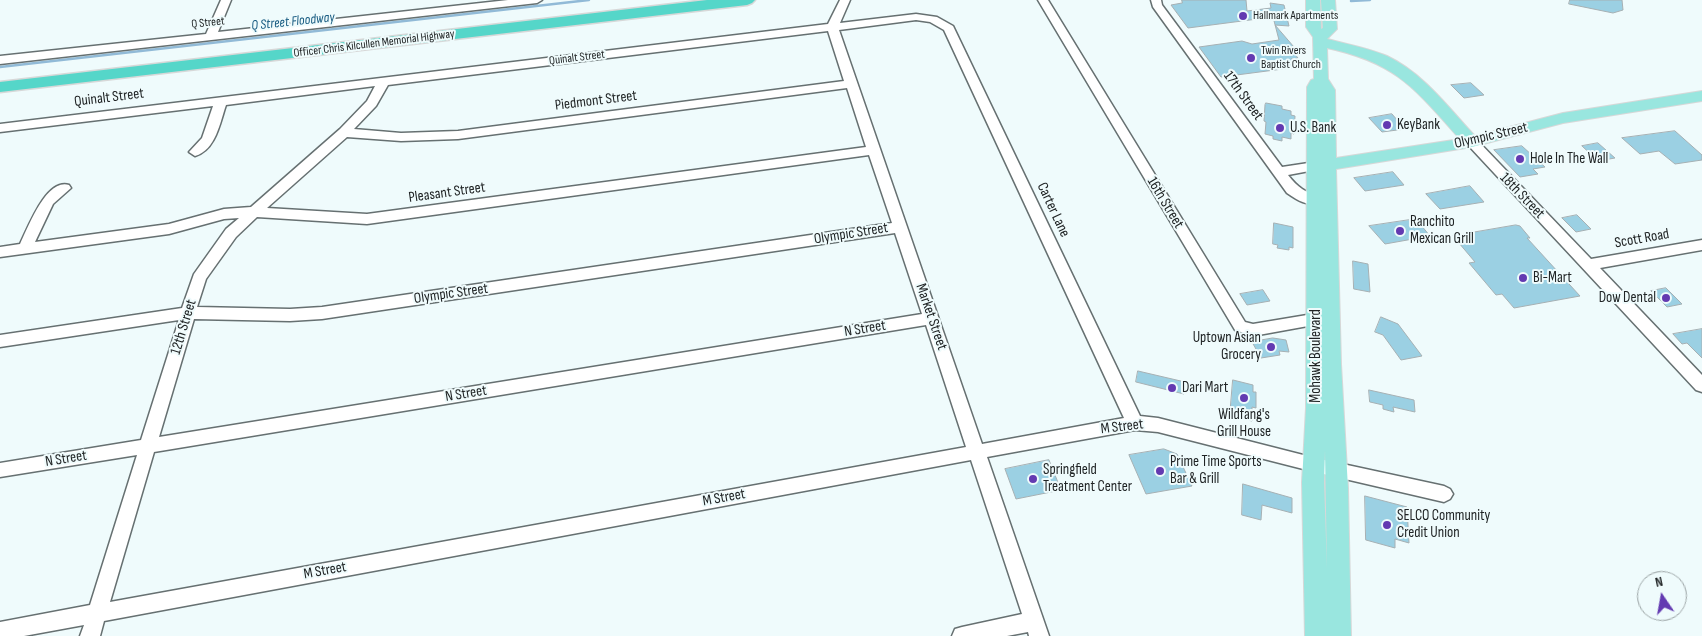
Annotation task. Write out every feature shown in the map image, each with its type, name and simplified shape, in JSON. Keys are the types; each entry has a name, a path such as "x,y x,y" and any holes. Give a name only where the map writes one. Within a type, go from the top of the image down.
{"highway":[{"name":"Officer Chris Kilcullen Memorial Highway","path":"0,78 676,0"},
{"name":"Officer Chris Kilcullen Memorial Highway","path":"0,87 747,0"}],"main road":[{"name":"Mohawk Boulevard","path":"1313,0 1313,27 1320,39 1320,79 1314,87 1322,165 1323,318 1314,482 1317,636"},
{"name":"Mohawk Boulevard","path":"1320,39 1330,29 1328,0"},
{"name":"18th Street","path":"1320,39 1366,54 1390,64 1404,73 1472,142"},
{"name":"Olympic Street","path":"1322,165 1472,142 1563,118 1702,96"},
{"name":"Mohawk Boulevard","path":"1322,165 1315,200 1323,318 1331,364 1336,469 1339,636"}],"street":[{"path":"211,36 226,0"},
{"name":"Q Street","path":"0,60 538,0"},
{"path":"832,27 845,0"},
{"name":"16th Street","path":"1043,0 1240,326 1253,330 1323,318"},
{"name":"17th Street","path":"1156,0 1157,5 1279,172 1296,193 1304,198 1315,200"},
{"name":"Quinalt Street","path":"0,128 916,17 933,19"},
{"name":"Carter Lane","path":"933,19 948,28 1135,423"},
{"name":"Market Street","path":"832,27 1036,628"},
{"name":"12th Street","path":"90,636 199,278 231,233 252,212 344,132 372,103 384,81"},
{"name":"Piedmont Street","path":"344,132 392,138 458,136 852,84"},
{"path":"195,152 208,140 221,101"},
{"name":"18th Street","path":"1472,142 1588,265 1696,372 1702,385"},
{"name":"Pleasant Street","path":"0,252 169,230 224,214 252,212 345,219 376,218 874,150"},
{"name":"Olympic Street","path":"1279,172 1322,165"},
{"path":"25,249 48,202 64,188"},
{"name":"Olympic Street","path":"0,341 188,313 322,313 900,226"},
{"name":"Scott Road","path":"1588,265 1702,245"},
{"name":"N Street","path":"0,470 931,318"},
{"name":"M Street","path":"0,631 1135,423 1158,425 1444,494"},
{"path":"962,636 1036,628"}],"building":[{"path":"1182,0 1246,0 1247,11 1271,8 1270,3 1284,5 1289,26 1275,25 1273,17 1188,28 1171,5 1182,3"},
{"path":"1570,0 1622,0 1623,10 1613,13 1569,4"},
{"name":"Twin Rivers Baptist Church","path":"1275,25 1294,47 1290,48 1298,58 1291,59 1298,67 1221,77 1199,47 1242,41 1252,44 1279,40"},
{"path":"1471,83 1484,95 1464,98 1451,85"},
{"name":"U.S. Bank","path":"1266,103 1282,106 1282,109 1291,111 1291,115 1295,116 1294,134 1291,133 1291,139 1282,137 1282,141 1273,139 1273,136 1265,134"},
{"name":"KeyBank","path":"1392,114 1405,129 1382,132 1369,118"},
{"path":"1675,131 1702,155 1702,160 1675,164 1659,151 1640,154 1622,138"},
{"path":"1598,143 1615,158 1598,161 1582,146"},
{"name":"Hole In The Wall","path":"1522,146 1545,167 1533,169 1538,174 1520,177 1494,150"},
{"path":"1393,172 1404,185 1365,191 1354,178"},
{"path":"1470,186 1484,202 1440,209 1426,194"},
{"path":"1577,215 1591,229 1576,232 1562,218"},
{"name":"Ranchito Mexican Grill","path":"1416,219 1430,236 1385,244 1369,226"},
{"path":"1274,223 1293,227 1293,248 1289,247 1289,250 1277,248 1278,245 1273,244"},
{"name":"Bi-Mart","path":"1516,225 1520,226 1530,238 1527,238 1580,296 1514,308 1502,294 1496,295 1469,263 1475,262 1453,236"},
{"path":"1353,261 1368,264 1370,292 1354,289"},
{"name":"Dow Dental","path":"1666,288 1682,304 1667,307 1651,291"},
{"path":"1263,290 1270,301 1247,305 1240,294"},
{"path":"1381,317 1398,324 1422,356 1401,360 1383,335 1375,332"},
{"path":"1702,329 1702,358 1687,343 1682,344 1673,334"},
{"name":"Uptown Asian Grocery","path":"1273,338 1286,340 1289,352 1279,351 1280,355 1261,358 1252,342"},
{"name":"Dari Mart","path":"1138,371 1185,382 1184,394 1136,382"},
{"name":"Wildfang's Grill House","path":"1233,380 1253,385 1253,392 1256,392 1256,408 1252,407 1252,421 1230,416"},
{"path":"1369,390 1414,400 1415,412 1393,407 1394,412 1383,409 1383,405 1370,402"},
{"name":"Prime Time Sports Bar & Grill","path":"1164,449 1177,454 1192,486 1146,494 1129,455"},
{"name":"Springfield Treatment Center","path":"1049,460 1061,490 1016,499 1005,469"},
{"path":"1243,484 1292,498 1292,513 1262,505 1261,520 1242,515"},
{"name":"SELCO Community Credit Union","path":"1365,496 1407,507 1409,543 1395,539 1395,548 1366,540"}],"waterway":[{"name":"Q Street Floodway","path":"0,67 589,0"},
{"name":"Q Street Floodway","path":"1351,1 1370,0"}],"place":[{"name":"Hallmark Apartments","path":"1243,16"},
{"name":"Twin Rivers Baptist Church","path":"1251,58"},
{"name":"KeyBank","path":"1387,125"},
{"name":"U.S. Bank","path":"1280,128"},
{"name":"Hole In The Wall","path":"1520,159"},
{"name":"Ranchito Mexican Grill","path":"1400,231"},
{"name":"Bi-Mart","path":"1523,278"},
{"name":"Dow Dental","path":"1666,298"},
{"name":"Uptown Asian Grocery","path":"1271,347"},
{"name":"Dari Mart","path":"1172,388"},
{"name":"Wildfang's Grill House","path":"1244,398"},
{"name":"Prime Time Sports Bar & Grill","path":"1160,471"},
{"name":"Springfield Treatment Center","path":"1033,479"},
{"name":"SELCO Community Credit Union","path":"1387,525"}]}
